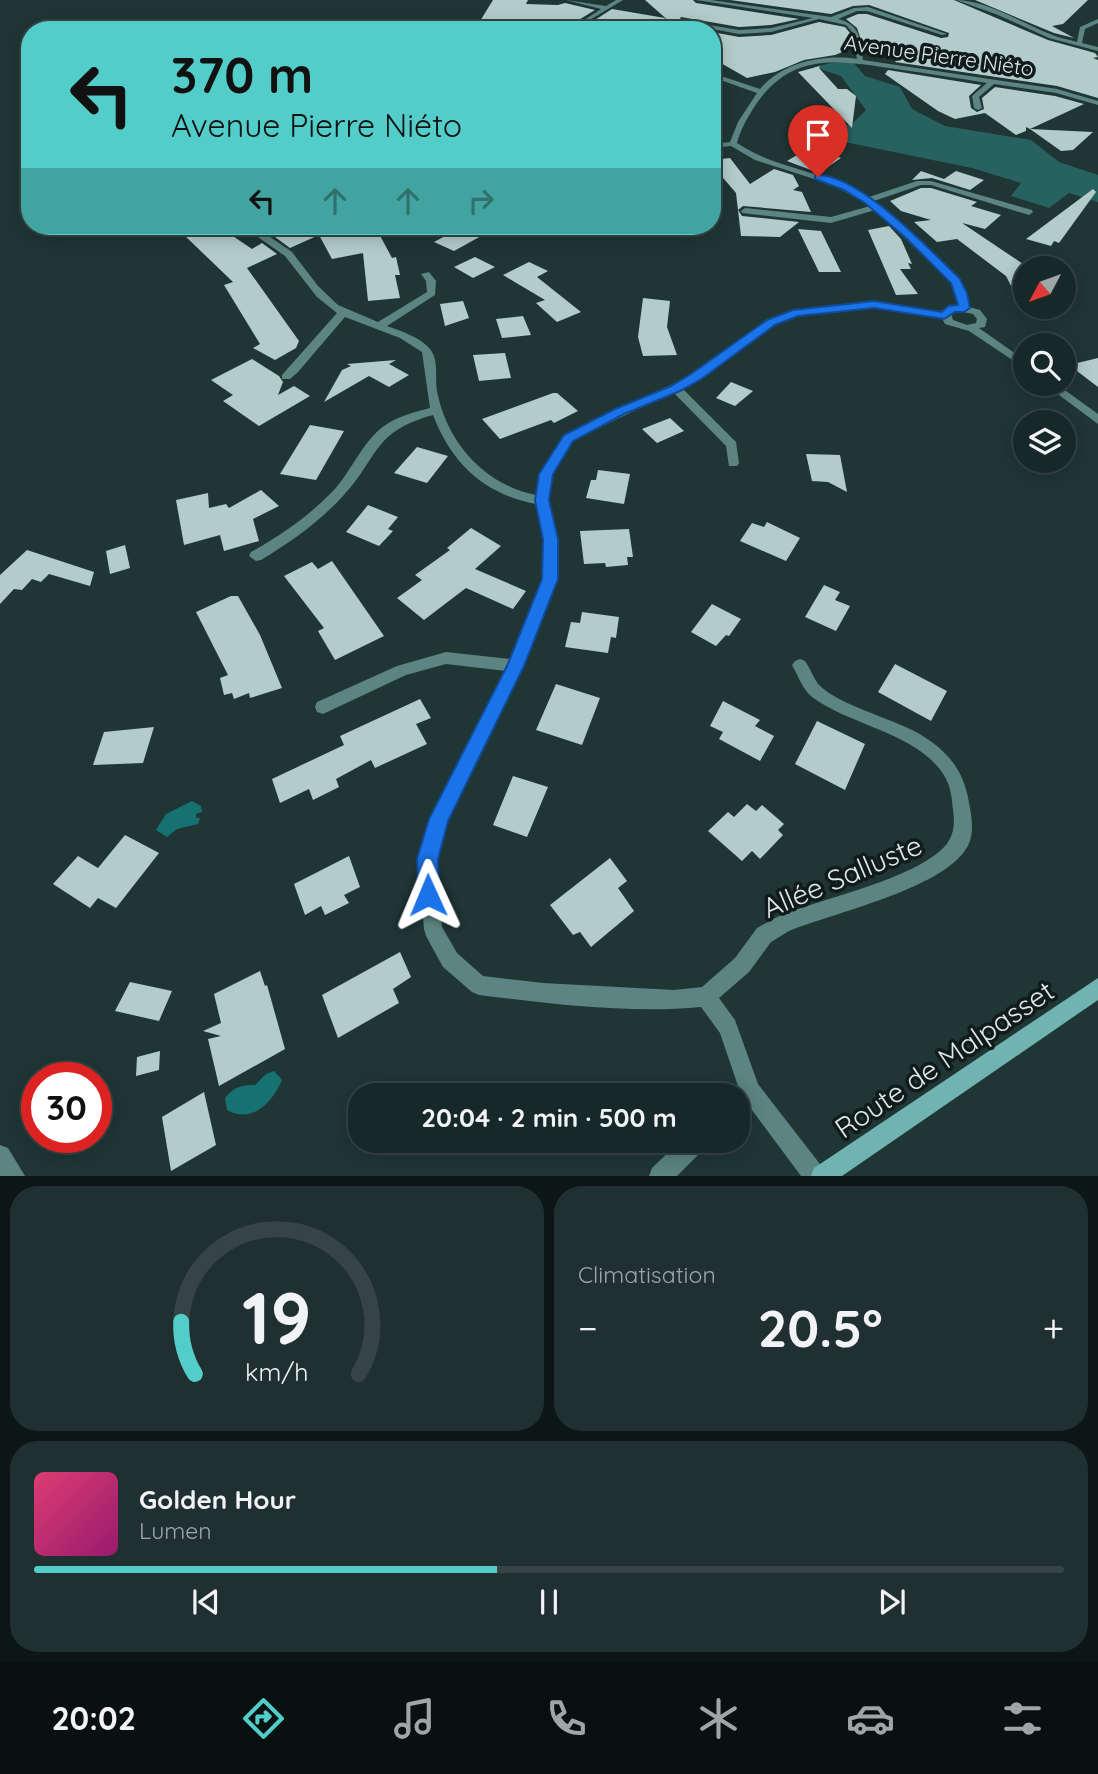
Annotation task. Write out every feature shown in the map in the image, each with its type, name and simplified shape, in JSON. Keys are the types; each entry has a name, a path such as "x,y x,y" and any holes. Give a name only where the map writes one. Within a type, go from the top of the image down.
{"main road":[{"name":"Route de Malpasset","path":"822,1175 1098,988"}],"street":[{"path":"569,0 606,8"},
{"path":"590,21 621,0"},
{"path":"699,0 851,24 855,29 860,60"},
{"path":"765,9 776,0"},
{"path":"959,0 1000,14 1051,37 1098,49"},
{"path":"832,19 856,9 868,9 943,34"},
{"path":"721,29 739,32 771,30 820,17"},
{"path":"1079,44 1082,28 1098,21"},
{"name":"Avenue Pierre Niéto","path":"733,144 759,91 778,74 797,66 825,60 860,60 1057,91 1098,103"},
{"path":"721,78 759,91"},
{"path":"978,108 975,96 993,81"},
{"path":"721,145 733,144 752,155 848,188 872,204 956,282 962,293 964,308"},
{"path":"745,211 831,220 920,183 931,183 1029,212"},
{"path":"261,235 291,257 311,285 327,301 344,312 423,348 431,360 429,379 436,410 464,457 484,479 517,496 542,500"},
{"path":"379,326 432,293 431,281 426,274"},
{"path":"741,1083 728,1027 706,997 674,1000 542,993 479,985 450,960 433,929 428,859 439,819 516,666 550,579 551,539 542,500 546,474 568,438 676,388 696,377 771,322 797,313 874,305 944,315 954,325 972,328 1013,357"},
{"path":"944,315 952,308 976,312 982,319 981,325 972,328"},
{"path":"286,377 302,363 331,324 344,312"},
{"path":"676,388 732,445 733,463"},
{"path":"1065,396 1098,421"},
{"path":"256,556 285,540 318,513 349,481 386,431 412,416 436,410"},
{"path":"323,708 402,670 446,658 516,666"},
{"name":"Allée Salluste","path":"706,997 741,966 764,935 791,919 900,883 931,869 955,854 965,830 960,798 952,773 936,752 814,691 800,665"},
{"path":"750,1102 815,1175"},
{"path":"660,1175 683,1153"},
{"path":"0,1156 13,1175"}],"shaded area":[{"path":"853,62 865,76 900,87 912,109 945,126 1031,140 1059,162 1098,175 1098,202 1069,193 1049,208 1011,196 1021,183 972,168 845,142 811,139 800,130 814,125 851,125 866,110 841,76 814,67"},
{"path":"192,801 201,806 202,812 196,814 196,818 200,818 198,824 177,829 167,837 156,830 166,814"},
{"path":"274,1071 282,1080 273,1096 260,1109 245,1114 227,1110 225,1098 232,1091 242,1086 255,1085 266,1074"}],"building":[{"path":"493,0 528,0 526,4 565,3 595,10 577,21 480,21"},
{"path":"645,0 693,0 696,3 799,19 771,25 739,27 721,24 721,21 681,17 679,21 669,21"},
{"path":"730,0 954,0 1048,40 1095,53 1098,57 1093,58 1098,60 1098,98 1057,86 895,62 898,57 864,49 857,28 846,19 867,14 941,38 948,37 949,33 869,5 853,6 831,14"},
{"path":"975,0 1088,0 1063,24 1052,26 1074,38 1054,33"},
{"path":"612,9 665,18 665,21 593,21"},
{"path":"819,22 845,27 850,33 852,48 747,78 721,63 721,34 739,37 771,35"},
{"path":"820,66 838,89 847,89 856,96 852,128 798,72"},
{"path":"888,70 981,85 969,96 971,108 977,112 984,109 982,98 995,87 1055,96 1084,104 1030,129 1026,127 1026,131 1016,135 985,113 955,119 938,111 885,74"},
{"path":"1030,129 1093,132 1073,150 1061,151"},
{"path":"807,149 841,158 819,173 787,161"},
{"path":"730,158 750,184 774,169 793,175 799,186 793,190 802,192 811,212 743,206 738,210 742,216 799,222 780,237 741,236 736,193 721,176 721,159"},
{"path":"921,171 944,179 956,171 984,180 970,190 932,178 912,180"},
{"path":"921,188 931,188 977,202 971,206 1001,215 985,229 962,223 1013,257 1013,290 1006,276 957,239 937,242 914,222 931,220 901,211 890,201"},
{"path":"1093,189 1096,192 1059,243 1054,241 1051,246 1026,239"},
{"path":"889,226 901,239 912,264 908,263 911,269 900,269 918,294 896,295 868,230"},
{"path":"798,229 821,231 841,272 819,272"},
{"path":"184,235 231,235 252,249 262,243 277,254 247,268 299,341 296,348 275,360 253,348 260,344 224,285 233,282"},
{"path":"279,235 319,235 290,248 275,237"},
{"path":"319,235 380,235 392,258 396,257 400,275 395,275 400,298 368,301 363,253 332,259"},
{"path":"447,235 483,235 454,251 434,242"},
{"path":"475,257 495,267 473,278 454,267"},
{"path":"529,262 548,271 537,277 581,312 557,322 536,303 545,300 503,275"},
{"path":"643,298 670,301 667,327 677,355 643,356 638,337"},
{"path":"463,301 469,318 445,326 440,304"},
{"path":"523,316 531,335 502,338 496,319"},
{"path":"505,353 511,378 479,381 473,355"},
{"path":"1098,358 1098,387 1076,370 1076,363"},
{"path":"252,359 279,376 283,382 278,395 294,386 310,396 259,426 223,401 233,395 211,380"},
{"path":"396,360 389,364 409,375 389,387 369,376 324,402 342,370 351,366 347,364"},
{"path":"731,382 753,391 735,406 716,398"},
{"path":"557,393 578,411 554,423 551,420 500,439 482,419"},
{"path":"670,418 684,431 657,443 642,429"},
{"path":"310,425 344,431 316,480 280,474"},
{"path":"417,447 448,456 427,483 394,473"},
{"path":"806,454 840,455 847,492 828,482 812,481"},
{"path":"598,470 630,474 624,504 586,498 591,480 596,480"},
{"path":"261,490 279,506 253,519 259,541 224,551 220,535 184,545 176,500 208,493 209,508 226,504 229,508"},
{"path":"368,505 398,517 388,529 393,531 379,546 346,532"},
{"path":"767,522 800,538 786,561 740,541 752,523 764,527"},
{"path":"471,528 501,546 475,569 526,591 513,609 466,588 424,620 397,598 422,580 415,575 450,550 447,548"},
{"path":"629,529 633,557 627,557 628,565 606,567 605,563 584,564 580,531"},
{"path":"125,545 130,568 110,574 106,551"},
{"path":"27,550 94,572 90,586 49,574 41,582 32,579 22,590 14,589 0,604 0,575"},
{"path":"332,561 384,636 335,660 318,631 324,628 284,576 312,562 318,569"},
{"path":"824,585 840,592 835,600 850,606 836,631 805,617"},
{"path":"231,596 238,596 260,635 282,688 250,698 249,693 234,699 232,693 224,695 220,678 228,675 196,612"},
{"path":"712,604 741,619 729,636 726,635 716,646 691,632"},
{"path":"582,612 619,617 616,638 611,637 608,653 565,647 571,622 580,623"},
{"path":"895,664 947,691 931,721 878,692"},
{"path":"556,684 600,698 582,745 536,730"},
{"path":"420,699 431,718 416,724 427,744 375,768 371,760 336,779 339,787 313,800 309,789 280,803 272,779 344,745 340,736"},
{"path":"723,701 760,720 755,726 774,736 760,761 719,739 723,732 710,726"},
{"path":"817,721 865,744 845,790 795,764"},
{"path":"154,727 143,763 93,765 104,732"},
{"path":"513,776 548,787 527,837 493,825"},
{"path":"747,804 756,811 762,805 784,824 778,830 783,835 760,859 752,851 742,861 708,831 728,812 734,817"},
{"path":"125,835 159,853 116,908 98,898 90,908 53,884 78,856 98,868"},
{"path":"349,856 360,887 344,895 349,903 325,915 321,906 305,915 294,884"},
{"path":"610,858 627,881 618,888 634,911 591,947 580,932 573,935 550,905"},
{"path":"400,952 411,977 393,989 399,1003 338,1038 322,995"},
{"path":"260,971 265,986 267,985 285,1049 219,1086 208,1039 221,1036 203,1031 221,1023 214,994"},
{"path":"130,982 172,991 159,1021 115,1011"},
{"path":"160,1051 159,1070 136,1076 137,1057"},
{"path":"204,1092 216,1145 171,1171 162,1117"}],"route":[{"path":"428,895 428,859 439,819 516,666 550,579 551,539 542,500 546,474 568,438 676,388 696,377 771,322 797,313 844,306 874,305 944,315 944,312 952,308 964,308 962,293 956,282 909,236 869,201 848,188 818,177"}]}
